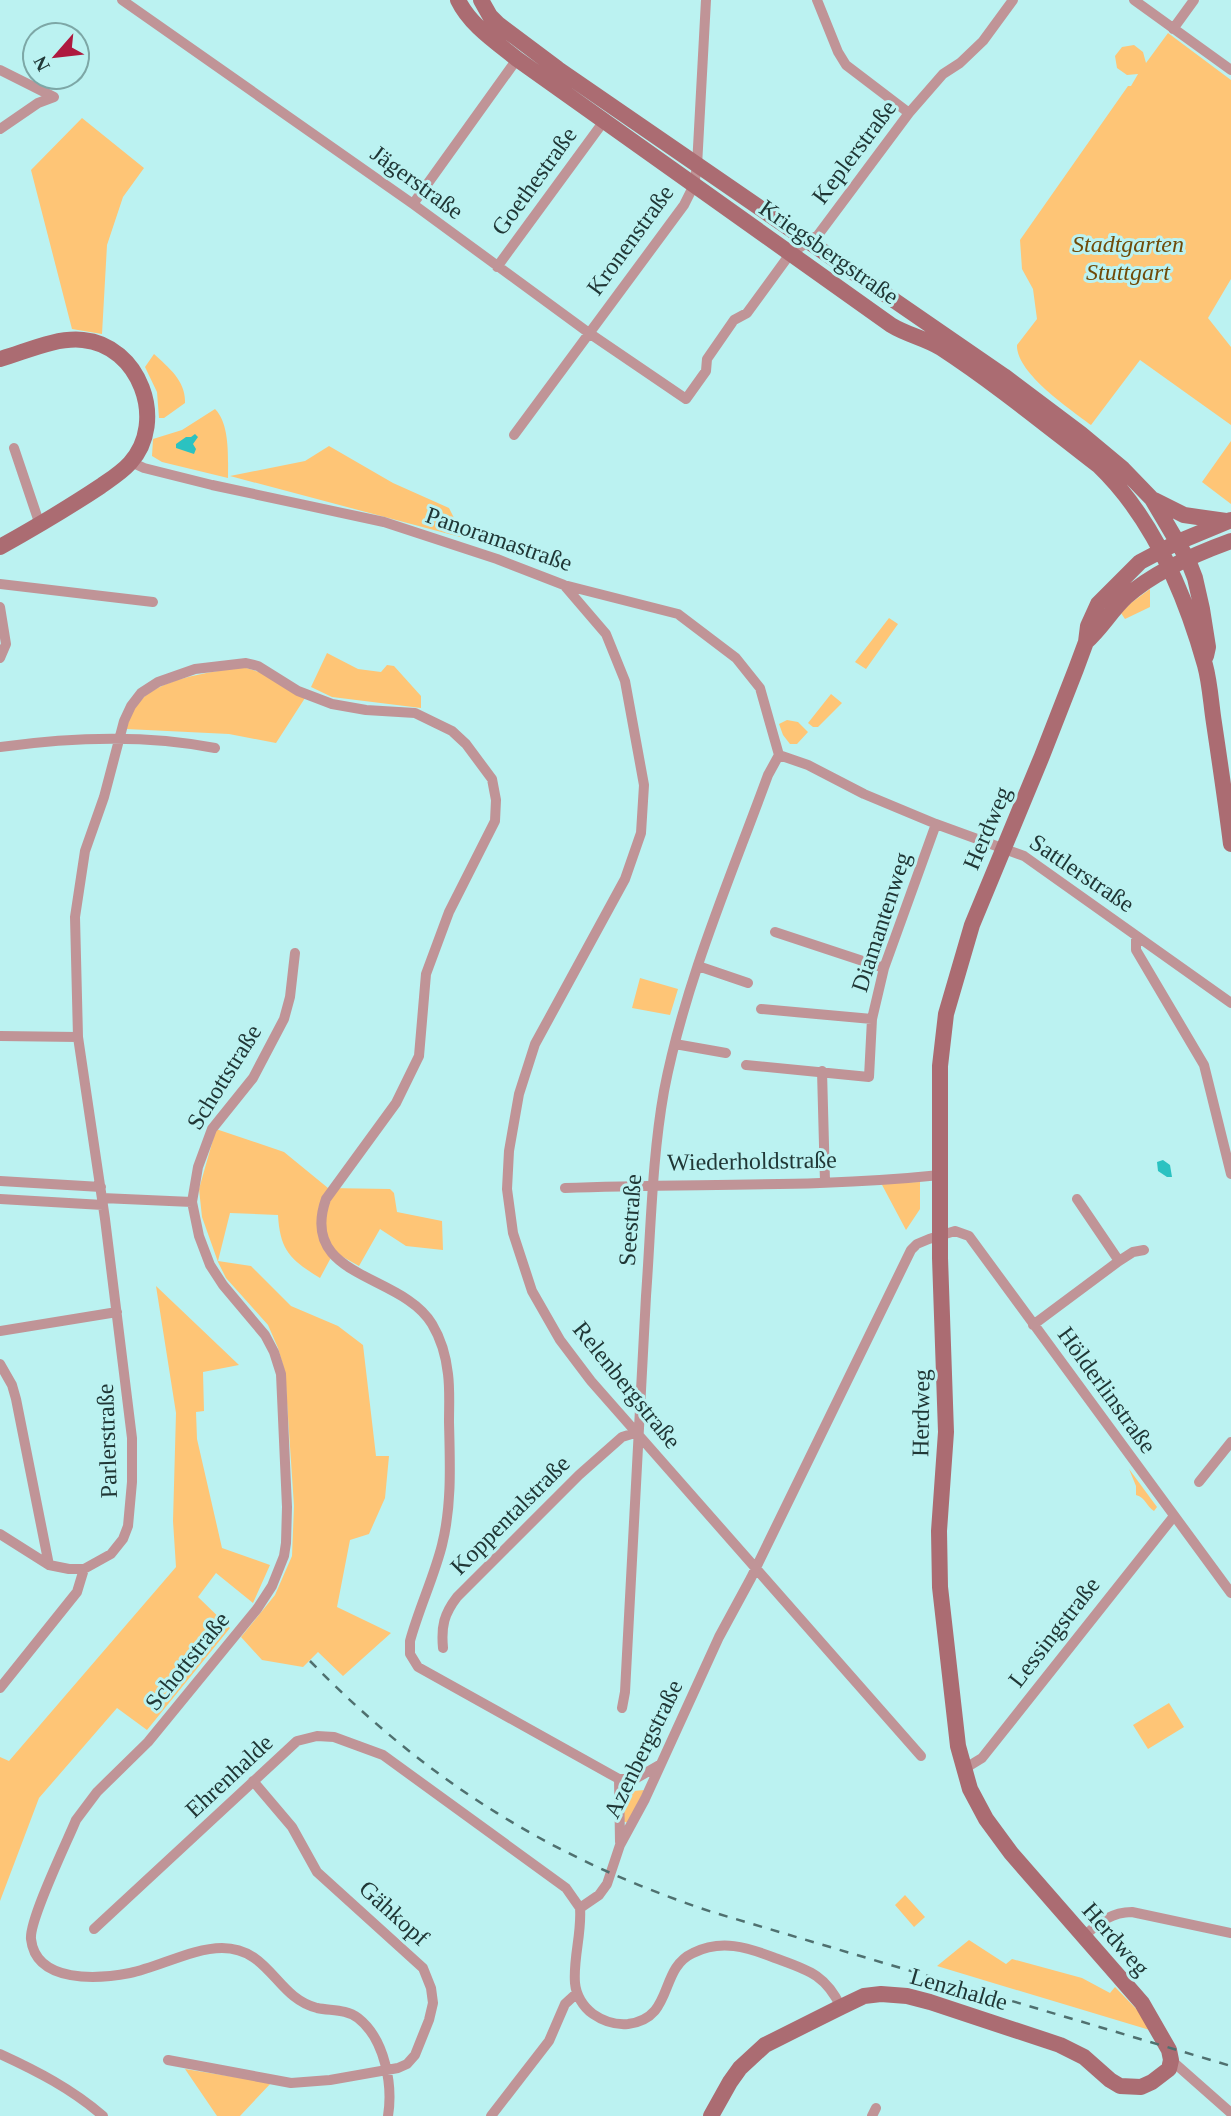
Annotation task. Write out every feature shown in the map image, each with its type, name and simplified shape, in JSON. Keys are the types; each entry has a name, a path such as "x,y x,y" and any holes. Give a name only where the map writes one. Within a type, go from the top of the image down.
{"street":[{"name":"Jägerstraße","path":"122,0 413,204 589,333 686,399"},
{"name":"Kriegsbergstraße","path":"458,0 477,26 517,59 902,332 937,346 972,369 1099,466 1126,495 1161,550 1205,666"},
{"name":"Kriegsbergstraße","path":"481,0 490,16 512,35 697,166 1048,407 1123,470 1152,499 1188,560 1202,609 1208,647 1205,666"},
{"name":"Kronenstraße","path":"514,435 686,201 694,186 706,0"},
{"path":"817,0 846,65 909,113"},
{"name":"Keplerstraße","path":"686,399 706,372 707,359 734,320 747,313 790,254 818,235 909,113 943,74 960,63 983,41 1013,0"},
{"path":"1134,0 1231,70"},
{"path":"1173,29 1194,0"},
{"path":"413,204 517,59"},
{"path":"0,70 54,97 38,103 0,129"},
{"name":"Goethestraße","path":"497,267 604,121"},
{"path":"0,359 58,342 78,339 97,343 120,356 139,379 148,411 148,425 131,462 88,495 0,547"},
{"path":"15,448 40,525"},
{"name":"Panoramastraße","path":"131,462 144,468 212,485 384,522 497,559 564,585 678,614 736,659 761,688 779,755"},
{"path":"1152,499 1184,515 1230,521"},
{"name":"Herdweg","path":"1230,521 1161,550 1133,567 1098,604 1088,626 1086,642 1005,848 979,904 956,974 946,1014 940,1066 939,1235 946,1432 939,1531 940,1587 954,1721 970,1789 1000,1838 1142,2003 1160,2031 1171,2060 1231,2113"},
{"name":"Herdweg","path":"1086,642 1136,589 1170,569 1231,541"},
{"path":"0,584 153,602"},
{"name":"Relenbergstraße","path":"564,585 606,634 625,681 644,785 641,833 625,879 535,1044 519,1094 509,1152 507,1189 513,1233 532,1291 560,1340 591,1381 921,1756"},
{"path":"0,607 6,644 0,658"},
{"name":"Parlerstraße","path":"84,1569 111,1554 122,1539 128,1526 132,1482 132,1438 117,1312 78,1037 75,917 85,851 104,797 118,737 131,706 141,693 158,682 195,668 246,663 258,666 298,691 332,704 366,710 415,713 452,731 467,744 492,779 496,800 495,821 449,912 426,974 419,1056 396,1103 326,1199 321,1214 321,1228 324,1241 334,1257 413,1303 430,1321 442,1344 448,1375 448,1511 442,1545 410,1641 411,1654 418,1667 619,1779"},
{"path":"1205,666 1228,796 1231,844"},
{"path":"0,747 118,737 215,748"},
{"name":"Sattlerstraße","path":"779,755 808,765 864,794 936,824 1024,856 1231,1003"},
{"name":"Seestraße","path":"622,1708 633,1574 638,1432 653,1185 664,1092 698,966 768,775 779,755"},
{"name":"Diamantenweg","path":"822,1071 869,1077 872,1019 884,968 936,824"},
{"path":"775,932 884,968"},
{"path":"1136,936 1136,950 1204,1065 1230,1168"},
{"name":"Schottstraße","path":"295,953 290,997 284,1019 253,1079 212,1129 198,1167 192,1202 199,1236 210,1265 269,1341 281,1374 287,1507 284,1556 272,1586 257,1609 148,1742 106,1782 76,1820 33,1922 31,1941 39,1957 55,1970 90,1978 130,1973 221,1948 243,1951 274,1974 296,2000 317,2008 343,2011 358,2018 372,2034 387,2071 387,2116"},
{"path":"698,966 748,983"},
{"path":"761,1009 872,1019"},
{"path":"0,1036 78,1037"},
{"path":"675,1044 726,1053"},
{"path":"746,1065 822,1071 825,1182"},
{"name":"Wiederholdstraße","path":"565,1188 753,1185 940,1175"},
{"path":"0,1181 102,1197"},
{"path":"0,1199 102,1197 192,1202"},
{"path":"1077,1199 1119,1261"},
{"name":"Hölderlinstraße","path":"939,1235 955,1231 969,1237 1231,1593"},
{"name":"Azenbergstraße","path":"580,1908 599,1895 607,1884 620,1845 661,1764 719,1637 911,1250 917,1244 939,1235"},
{"path":"1033,1325 1119,1261 1133,1252 1144,1250"},
{"path":"0,1331 117,1312"},
{"path":"0,1364 12,1385 16,1399 49,1565"},
{"name":"Koppentalstraße","path":"443,1648 441,1626 447,1610 457,1597 579,1475 622,1437 638,1432"},
{"path":"1199,1482 1231,1442"},
{"name":"Lessingstraße","path":"964,1769 982,1758 1174,1516"},
{"path":"0,1534 49,1565 84,1569 77,1592 0,1688"},
{"name":"Ehrenhalde","path":"94,1929 297,1741 317,1737 334,1737 383,1755 566,1888 580,1908"},
{"path":"620,1845 619,1779 635,1779 661,1764"},
{"name":"Gähkopf","path":"168,2060 291,2082 330,2080 387,2071 407,2064 422,2040 433,2003 423,1968 317,1872 292,1827 253,1781"},
{"path":"580,1908 575,1982 577,1993 582,2003 603,2020 621,2025 638,2022 652,2015 662,2002 670,1978 678,1965 690,1954 724,1945 747,1947 816,1974 827,1982 841,2007"},
{"path":"1084,1936 1119,1912 1132,1912 1231,1933"},
{"path":"491,2116 549,2041 565,2004 577,1993"},
{"name":"Lenzhalde","path":"711,2116 740,2068 765,2045 864,1996 907,1996 1060,2045 1084,2057 1120,2086 1141,2087 1152,2082 1169,2068 1171,2060"},
{"path":"0,2054 69,2090 103,2116"}],"green space":[{"name":"Stadtgarten Stuttgart","path":"1168,33 1231,80 1231,279 1208,318 1231,347 1231,425 1140,360 1091,425 1046,390 1025,367 1019,356 1017,345 1037,319 1033,289 1022,269 1020,240 1138,74 1127,75 1117,68 1115,56 1122,47 1134,45 1143,52 1146,63"},
{"path":"82,118 144,168 123,197 107,245 102,334 72,329 31,170"},
{"path":"154,354 176,376 185,395 185,403 164,418 159,418 157,392 145,367"},
{"path":"215,409 226,432 228,478 162,462 152,456 153,439 182,430"},
{"path":"1231,441 1231,504 1202,482"},
{"path":"329,446 393,483 449,508 464,538 230,476 305,461"},
{"path":"1150,589 1150,607 1125,619 1121,613"},
{"path":"889,618 898,624 866,669 855,662"},
{"path":"327,653 358,669 381,672 387,665 394,666 421,696 421,708 332,697 311,687"},
{"path":"243,667 262,673 305,698 276,743 229,734 126,729 131,712 142,699 156,689 190,677"},
{"path":"831,694 842,703 818,727 813,727 808,723"},
{"path":"787,720 798,722 808,732 797,744 790,744 783,735 779,724"},
{"path":"640,978 678,989 670,1015 632,1008"},
{"path":"216,1129 284,1152 328,1188 390,1189 394,1193 397,1212 442,1221 443,1250 406,1246 380,1229 359,1266 334,1252 320,1278 301,1266 289,1253 281,1238 278,1215 230,1213 218,1261 251,1266 291,1306 338,1326 363,1345 376,1456 389,1456 385,1498 369,1534 350,1540 337,1607 391,1633 343,1676 318,1652 303,1667 262,1660 241,1637 275,1595 292,1556 294,1506 285,1372 278,1348 268,1325 226,1278 218,1262 202,1217 199,1189"},
{"path":"920,1182 920,1209 906,1230 881,1183"},
{"path":"156,1286 239,1365 203,1372 204,1411 196,1412 197,1439 222,1548 270,1565 253,1603 216,1573 198,1597 230,1628 147,1730 117,1708 39,1798 0,1901 0,1757 9,1761 176,1567 173,1521 176,1413"},
{"path":"1129,1469 1157,1507 1154,1511 1136,1495 1136,1486"},
{"path":"1169,1703 1184,1727 1148,1749 1133,1725"},
{"path":"644,1790 629,1823 622,1821 624,1792"},
{"path":"905,1895 925,1917 914,1927 895,1905"},
{"path":"969,1940 1006,1964 1012,1959 1082,1978 1110,1993 1115,1987 1146,2019 1153,2031 937,1966"},
{"path":"185,2069 271,2083 240,2116 217,2116"}],"water":[{"path":"195,434 198,437 193,444 196,449 194,454 176,448 176,444"},
{"path":"1163,1160 1170,1165 1172,1177 1158,1171 1157,1162"}],"railway":[{"path":"310,1661 400,1744 447,1780 495,1812 598,1867 712,1912 1231,2066"}]}
